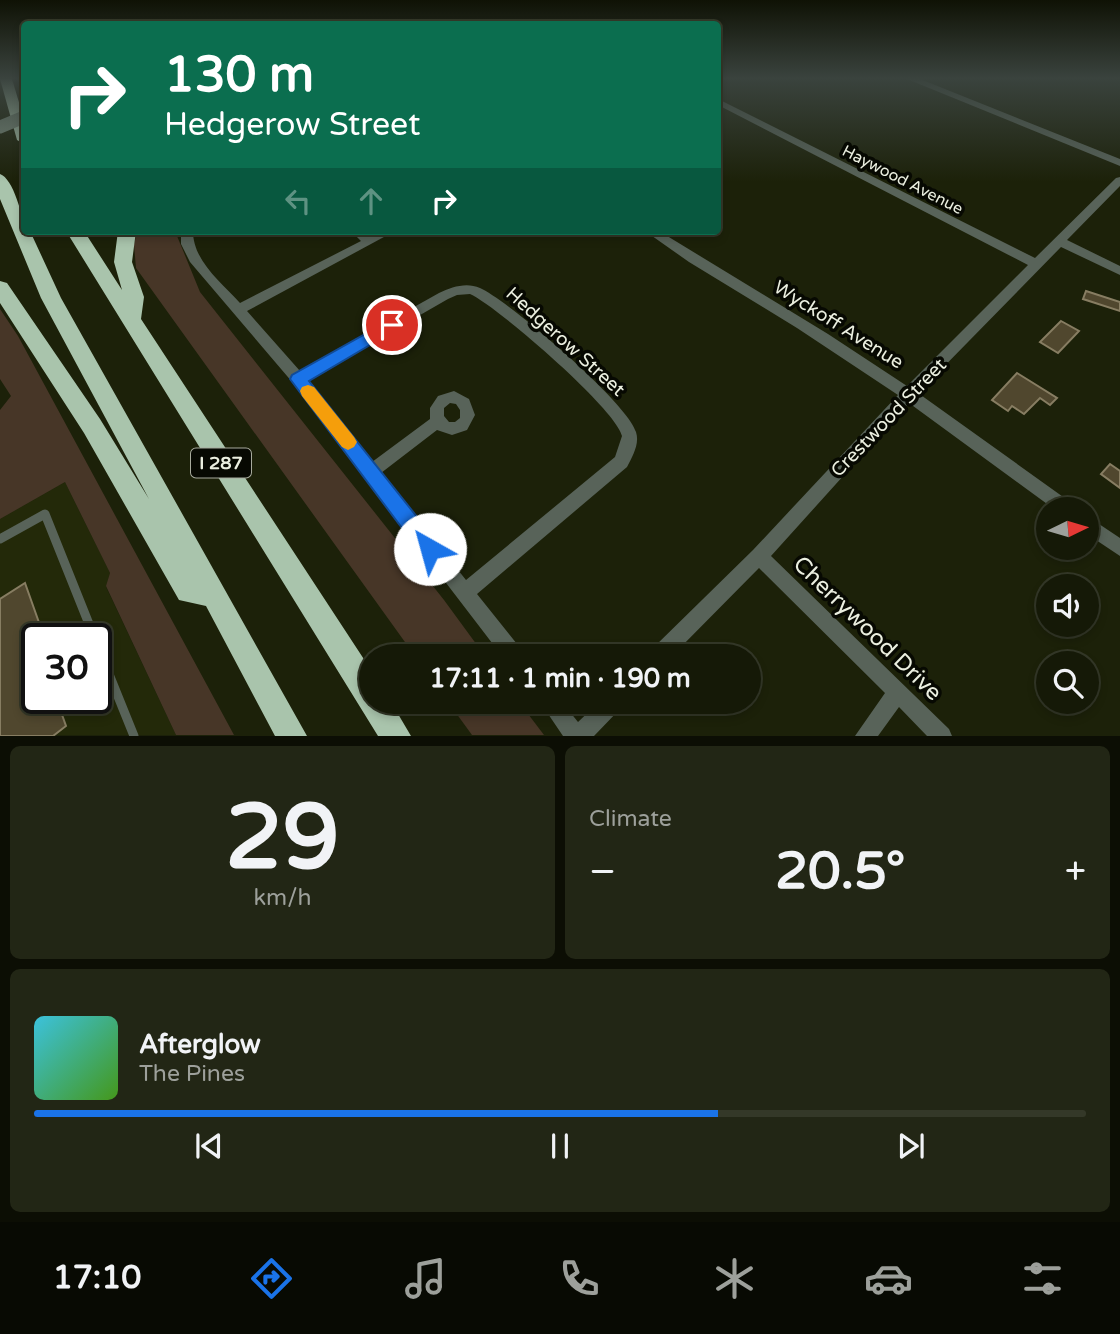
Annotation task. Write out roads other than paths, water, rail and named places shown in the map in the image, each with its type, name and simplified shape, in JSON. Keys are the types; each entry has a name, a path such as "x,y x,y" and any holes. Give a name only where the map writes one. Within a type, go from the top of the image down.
{"highway":[{"path":"16,113 21,130"},
{"path":"0,181 21,232"},
{"path":"22,235 51,298 292,736"},
{"name":"I 287","path":"77,235 359,677"},
{"path":"126,235 123,262 134,297 131,322"},
{"path":"0,288 92,426 189,590 213,593"},
{"path":"382,714 396,736"}],"main road":[{"path":"0,127 21,118"}],"street":[{"name":"Haywood Avenue","path":"740,113 1036,264"},
{"path":"996,113 1120,163"},
{"name":"Crestwood Street","path":"671,644 759,556 909,393 1036,264 1062,242 1120,180"},
{"path":"187,235 187,244 194,259 298,379 504,644"},
{"path":"361,235 368,241"},
{"path":"240,309 381,235"},
{"name":"Wyckoff Avenue","path":"656,235 681,253 797,321 909,393 1051,497"},
{"path":"1062,242 1120,271"},
{"name":"Hedgerow Street","path":"298,379 439,298 455,290 472,290 486,296 506,312 617,412 629,429 628,450 621,462 464,593"},
{"path":"371,472 437,422"},
{"path":"1099,533 1120,548"},
{"name":"Cherrywood Drive","path":"759,556 942,736"},
{"path":"865,736 898,692"},
{"path":"560,714 578,736 601,714"}],"lane":[{"path":"0,539 45,513 89,623"},
{"path":"112,680 134,736"}]}
